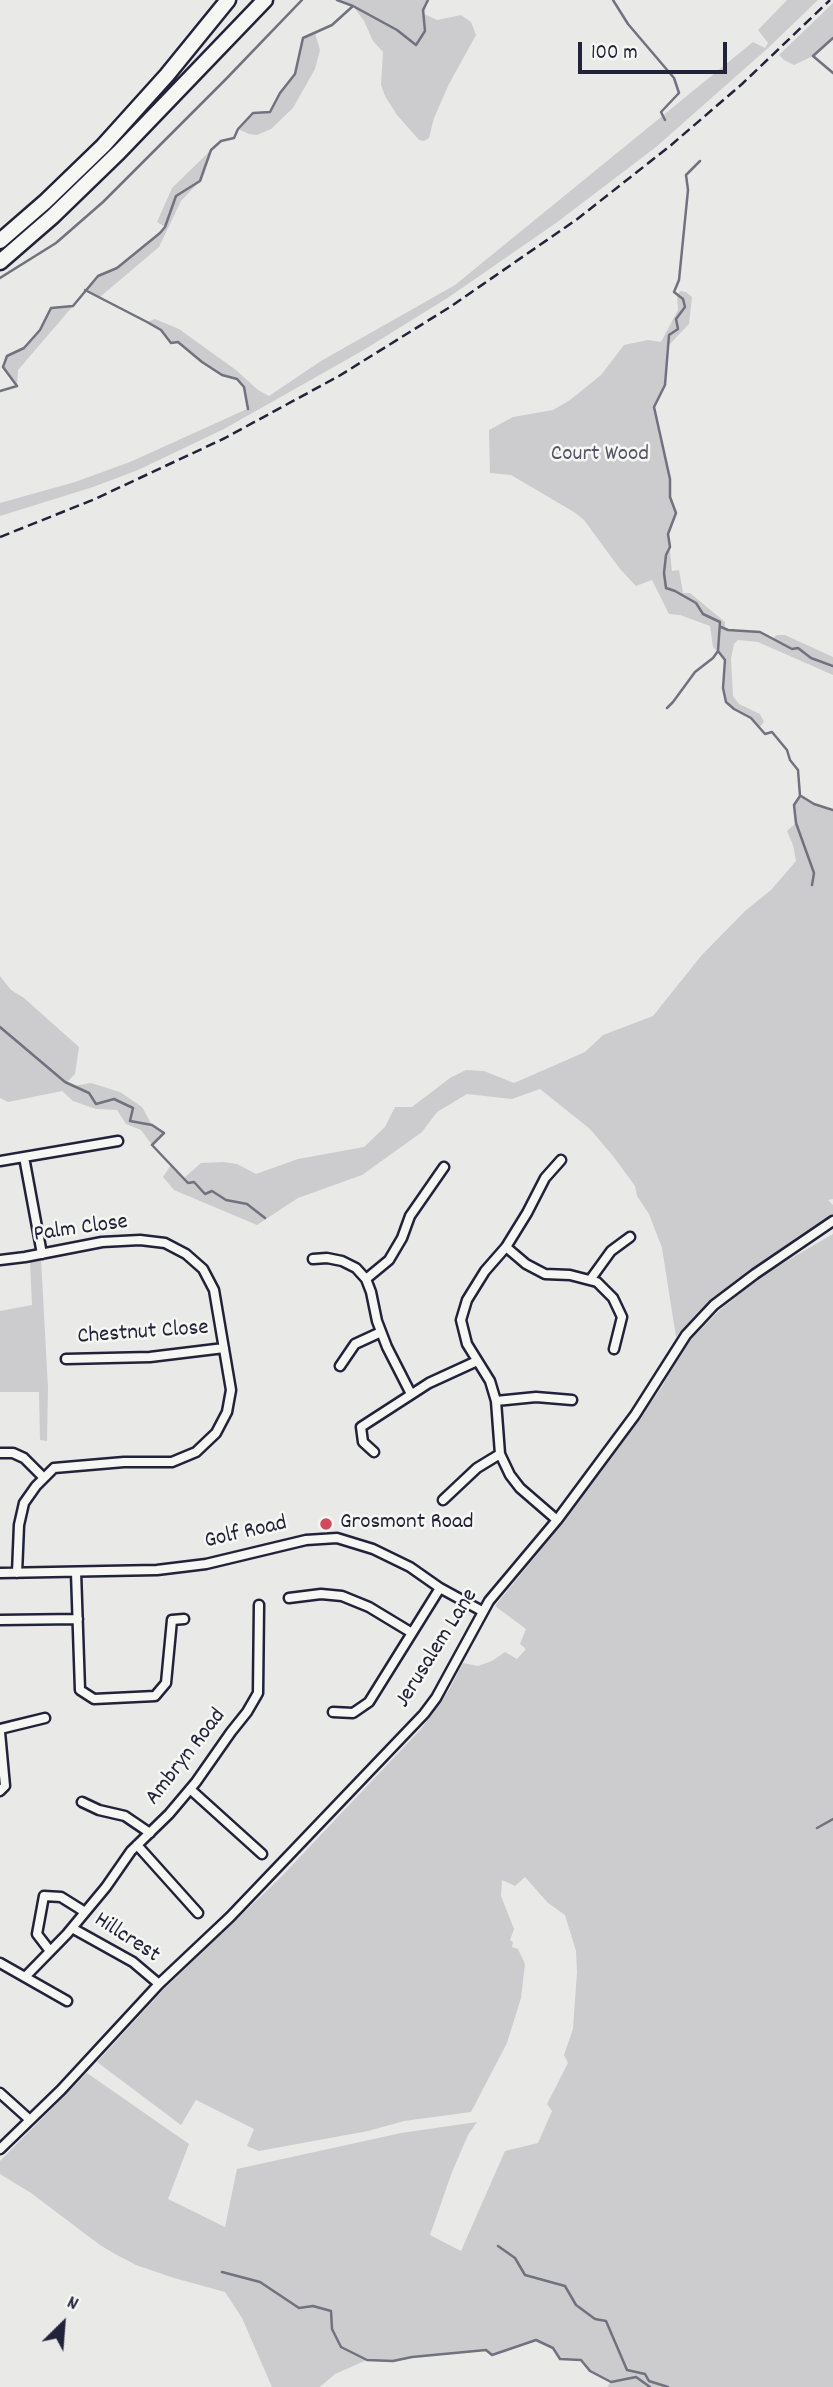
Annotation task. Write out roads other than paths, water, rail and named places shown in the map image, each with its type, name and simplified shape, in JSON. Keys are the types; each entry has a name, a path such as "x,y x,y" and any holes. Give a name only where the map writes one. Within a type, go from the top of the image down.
{"highway":[{"path":"0,241 75,174 131,116 228,0"},
{"path":"0,262 53,216 119,152 265,0"}],"street":[{"path":"0,1161 118,1141"},
{"path":"24,1157 42,1254"},
{"path":"556,1520 520,1488 500,1454 496,1401 490,1381 467,1344 461,1320 467,1300 485,1271 506,1247 545,1178 561,1160"},
{"path":"366,1279 390,1260 410,1216 444,1167"},
{"name":"Jerusalem Lane","path":"0,2150 159,1984 230,1917 424,1714 455,1664 482,1611 556,1520 635,1415 686,1335 714,1305 833,1221"},
{"path":"590,1280 611,1251 630,1237"},
{"name":"Palm Close","path":"0,1260 102,1242 139,1240 165,1243 186,1254 203,1269 214,1290 231,1390 227,1412 216,1433 196,1452 172,1462 124,1462 54,1468 44,1478"},
{"path":"506,1247 526,1264 544,1274 570,1275 597,1282 613,1298 622,1317 614,1349"},
{"path":"313,1259 342,1261 356,1268 366,1279 381,1332 411,1394"},
{"path":"340,1366 355,1344 381,1332"},
{"name":"Chestnut Close","path":"66,1359 150,1357 224,1348"},
{"path":"374,1452 363,1442 360,1427 411,1394 477,1360"},
{"path":"496,1401 536,1397 572,1400"},
{"path":"0,1453 13,1453 24,1458 44,1478 24,1503 19,1525 17,1573"},
{"path":"443,1500 477,1468 500,1454"},
{"name":"Golf Road","path":"0,1573 157,1570 206,1564 306,1539 337,1538 373,1549 410,1567 440,1588 482,1611"},
{"path":"76,1572 80,1690 94,1699 155,1696 166,1683 172,1620 184,1619"},
{"path":"333,1712 353,1713 369,1702 440,1588"},
{"path":"289,1598 321,1594 342,1596 369,1607 412,1633"},
{"name":"Ambryn Road","path":"25,1977 72,1928 137,1845 190,1789 247,1712 258,1693 259,1605"},
{"path":"0,1620 78,1619"},
{"path":"0,1791 5,1786 0,1730 45,1718"},
{"path":"190,1789 262,1854"},
{"path":"82,1802 99,1810 125,1816 150,1833"},
{"path":"137,1845 198,1913"},
{"path":"50,1951 37,1934 44,1896 61,1897 85,1912"},
{"name":"Hillcrest","path":"72,1928 133,1962 159,1984"},
{"path":"0,1964 67,2001"},
{"path":"0,2094 30,2120"}],"waterway":[{"path":"0,278 56,243 103,202 302,0"},
{"path":"337,0 353,6"},
{"path":"0,391 17,386 3,367 7,356 24,348 40,330 51,308 73,306 98,276 117,268 160,233 165,227 176,196 200,181 211,150 221,141 234,138 238,129 253,113 270,112 295,74 303,38 332,25 353,6 397,30 416,45 425,31 423,10 428,0"},
{"path":"613,0 628,24 674,78 679,93 661,112 665,120"},
{"path":"833,38 813,56 833,73"},
{"path":"700,161 686,175 688,190 679,280 674,292 683,299 685,307 676,319 678,329 669,335 665,385 654,407 670,479 670,497 676,513 668,534 670,547 664,573 666,588 696,603 703,614 720,622 718,651 725,660 723,688 726,702 751,718 765,734 772,732 787,750 790,760 798,770 800,796 794,805 796,823 814,873 812,885"},
{"path":"85,290 161,330 171,343 178,342 222,375 237,379 244,387 248,409"},
{"path":"721,627 760,632 833,666"},
{"path":"667,708 695,672 718,651"},
{"path":"801,796 814,804 833,810"},
{"path":"0,1027 65,1082 89,1093 96,1104 114,1099 133,1108 130,1121 152,1125 164,1133 152,1145 188,1183 194,1182 205,1194 212,1191 226,1200 247,1204 265,1218"},
{"path":"817,1828 833,1819"},
{"path":"498,2246 515,2258 525,2275 565,2286 576,2305 595,2319 606,2321 627,2370 645,2374 649,2381 668,2387"},
{"path":"222,2272 260,2282 299,2308 313,2306 331,2311 332,2329 341,2347 367,2360 393,2361 486,2350 492,2355 536,2340 553,2348 560,2359 581,2360 590,2371 611,2382 636,2377 650,2387"}],"railway":[{"path":"0,537 95,499 225,438 339,376 450,307 576,220 670,146 742,84 830,0"}],"place":[{"name":"Grosmont Road","path":"326,1524"}],"park label":[{"name":"Court Wood","path":"600,456"}]}
